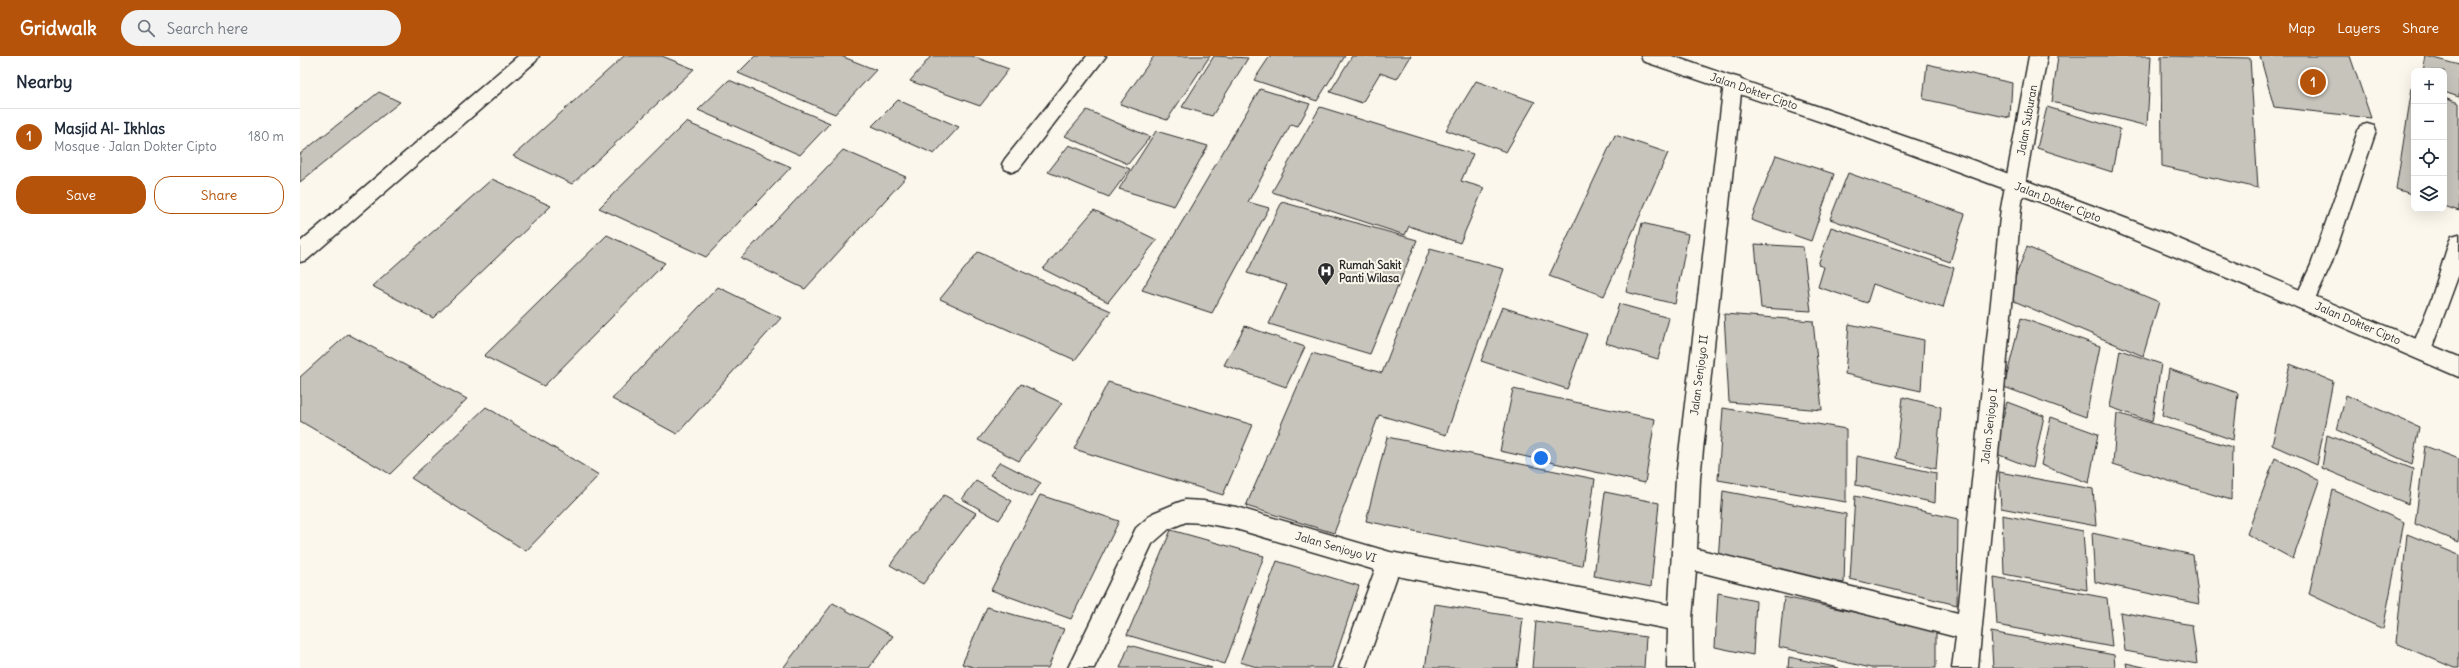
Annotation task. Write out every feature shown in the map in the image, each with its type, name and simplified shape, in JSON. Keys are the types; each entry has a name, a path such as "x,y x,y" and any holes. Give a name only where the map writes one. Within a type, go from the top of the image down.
{"main road":[{"path":"1012,164 1097,56"},
{"name":"Jalan Dokter Cipto","path":"1650,56 1733,83 2015,185 2200,257 2459,367"},
{"name":"Jalan Suburan","path":"2015,185 2038,56"},
{"name":"Jalan Senjoyo II","path":"1680,668 1680,619 1685,557 1688,478 1733,83"},
{"name":"Jalan Senjoyo I","path":"1965,668 2015,185"},
{"name":"Jalan Senjoyo VI","path":"1081,668 1144,536 1161,521 1185,511 1236,518 1390,563 1680,619"},
{"path":"1685,557 1968,628"},
{"path":"1352,667 1390,563"}],"lane":[{"path":"300,254 530,56"},
{"path":"2304,301 2321,266 2367,130"},
{"path":"2422,350 2441,300 2459,242"}],"building":[{"path":"624,56 662,56 694,69 572,184 513,156"},
{"path":"755,56 841,56 876,70 835,114 738,73"},
{"path":"931,56 972,56 1009,69 980,106 910,81"},
{"path":"1154,56 1210,56 1167,120 1120,104"},
{"path":"1214,56 1248,58 1212,116 1182,107"},
{"path":"1270,56 1345,56 1317,101 1254,80"},
{"path":"1352,56 1411,56 1397,79 1380,73 1362,103 1330,92"},
{"path":"2058,56 2151,56 2147,126 2052,102"},
{"path":"2161,56 2250,58 2258,188 2162,166"},
{"path":"2260,56 2350,56 2371,118 2274,107"},
{"path":"2426,56 2459,65 2459,97 2447,93 2447,68 2424,68"},
{"path":"1927,64 2012,83 2010,118 1923,99"},
{"path":"729,80 830,123 800,155 698,110"},
{"path":"1476,81 1535,102 1506,152 1446,130"},
{"path":"1260,89 1310,104 1298,126 1291,124 1248,202 1269,208 1212,313 1142,290"},
{"path":"379,92 400,102 300,182 300,154"},
{"path":"2411,94 2411,194 2396,189"},
{"path":"2447,99 2459,103 2459,211 2447,207"},
{"path":"898,100 959,127 934,154 872,126"},
{"path":"1320,107 1473,154 1461,181 1484,188 1460,243 1409,226 1405,235 1272,192"},
{"path":"2047,107 2120,129 2112,172 2037,148"},
{"path":"1087,110 1150,137 1128,164 1065,136"},
{"path":"686,122 791,167 706,257 599,208"},
{"path":"1156,131 1208,146 1174,206 1119,189"},
{"path":"1615,135 1668,153 1604,296 1549,276"},
{"path":"1069,145 1130,169 1109,197 1048,172"},
{"path":"843,150 906,177 805,289 741,258"},
{"path":"1776,155 1834,174 1811,241 1751,220"},
{"path":"1848,173 1965,214 1950,262 1830,219"},
{"path":"492,179 551,206 433,318 372,286"},
{"path":"1282,202 1417,240 1370,354 1269,324 1287,285 1247,273"},
{"path":"1094,210 1157,240 1108,302 1043,269"},
{"path":"1642,223 1688,234 1675,304 1626,292"},
{"path":"1831,227 1954,268 1943,308 1873,284 1867,303 1818,287 1824,267 1818,265"},
{"path":"607,235 665,263 544,386 484,356"},
{"path":"1755,244 1803,247 1811,311 1761,308"},
{"path":"2027,247 2159,302 2143,356 2007,298"},
{"path":"1430,249 1504,269 1446,435 1379,415 1334,533 1246,506 1312,353 1382,373"},
{"path":"978,252 1111,311 1075,360 940,299"},
{"path":"718,287 781,318 677,434 612,399"},
{"path":"1619,304 1669,318 1658,359 1606,343"},
{"path":"1502,307 1587,334 1567,389 1481,361"},
{"path":"1724,314 1813,321 1822,410 1729,402"},
{"path":"2021,318 2100,346 2086,417 2004,387"},
{"path":"1849,324 1924,340 1921,391 1845,374"},
{"path":"1245,326 1305,347 1286,387 1224,365"},
{"path":"348,334 467,399 390,474 300,421 300,377"},
{"path":"2120,350 2161,364 2152,422 2110,407"},
{"path":"2290,364 2333,381 2317,465 2272,445"},
{"path":"2169,369 2238,393 2233,440 2162,415"},
{"path":"1108,382 1253,425 1223,495 1074,449"},
{"path":"1021,384 1062,403 1019,461 978,440"},
{"path":"1513,389 1655,419 1645,483 1500,451"},
{"path":"2346,395 2419,427 2412,464 2337,430"},
{"path":"1903,397 1941,407 1936,469 1896,458"},
{"path":"2007,402 2044,416 2033,468 1994,453"},
{"path":"486,407 599,475 526,551 411,478"},
{"path":"1723,408 1846,429 1846,502 1718,480"},
{"path":"2117,413 2232,447 2231,500 2113,464"},
{"path":"2051,417 2098,434 2089,483 2041,465"},
{"path":"2327,435 2413,469 2408,504 2322,468"},
{"path":"1387,437 1595,479 1582,566 1366,521"},
{"path":"2425,446 2459,459 2459,542 2415,524"},
{"path":"1857,456 1936,473 1935,503 1856,485"},
{"path":"2275,458 2320,481 2293,559 2247,534"},
{"path":"1000,462 1041,483 1031,497 990,475"},
{"path":"1999,472 2093,489 2096,526 2001,508"},
{"path":"976,481 1012,501 999,520 962,499"},
{"path":"2333,490 2404,522 2383,629 2309,594"},
{"path":"1723,491 1846,514 1844,583 1718,560"},
{"path":"1605,492 1659,503 1651,587 1594,576"},
{"path":"944,495 976,513 923,584 890,565"},
{"path":"1040,495 1119,521 1071,619 991,590"},
{"path":"1855,496 1958,519 1957,605 1850,579"},
{"path":"2002,515 2083,531 2087,590 2004,574"},
{"path":"1171,530 1264,556 1225,664 1127,635"},
{"path":"2092,533 2193,555 2199,604 2095,582"},
{"path":"2407,534 2459,555 2459,668 2454,668 2396,643"},
{"path":"1277,561 1359,586 1332,668 1260,668 1240,662"},
{"path":"1994,577 2107,598 2112,647 1997,625"},
{"path":"1718,593 1756,601 1753,655 1715,647"},
{"path":"1784,597 1936,630 1936,668 1871,668 1779,647"},
{"path":"833,603 893,636 869,668 783,668"},
{"path":"1435,604 1523,618 1517,668 1425,668"},
{"path":"987,607 1064,629 1048,668 977,668 962,664"},
{"path":"2120,612 2192,625 2197,664 2125,651"},
{"path":"1536,621 1646,637 1644,668 1532,668"},
{"path":"1991,632 2114,655 2115,668 1993,668"},
{"path":"1129,645 1212,668 1120,668"},
{"path":"1789,657 1839,668 1788,668"},
{"path":"2126,663 2148,668 2127,668"}],"place":[{"name":"Masjid Al- Ikhlas","path":"2313,82"},
{"name":"Rumah Sakit Panti Wilasa","path":"1326,286"}]}
